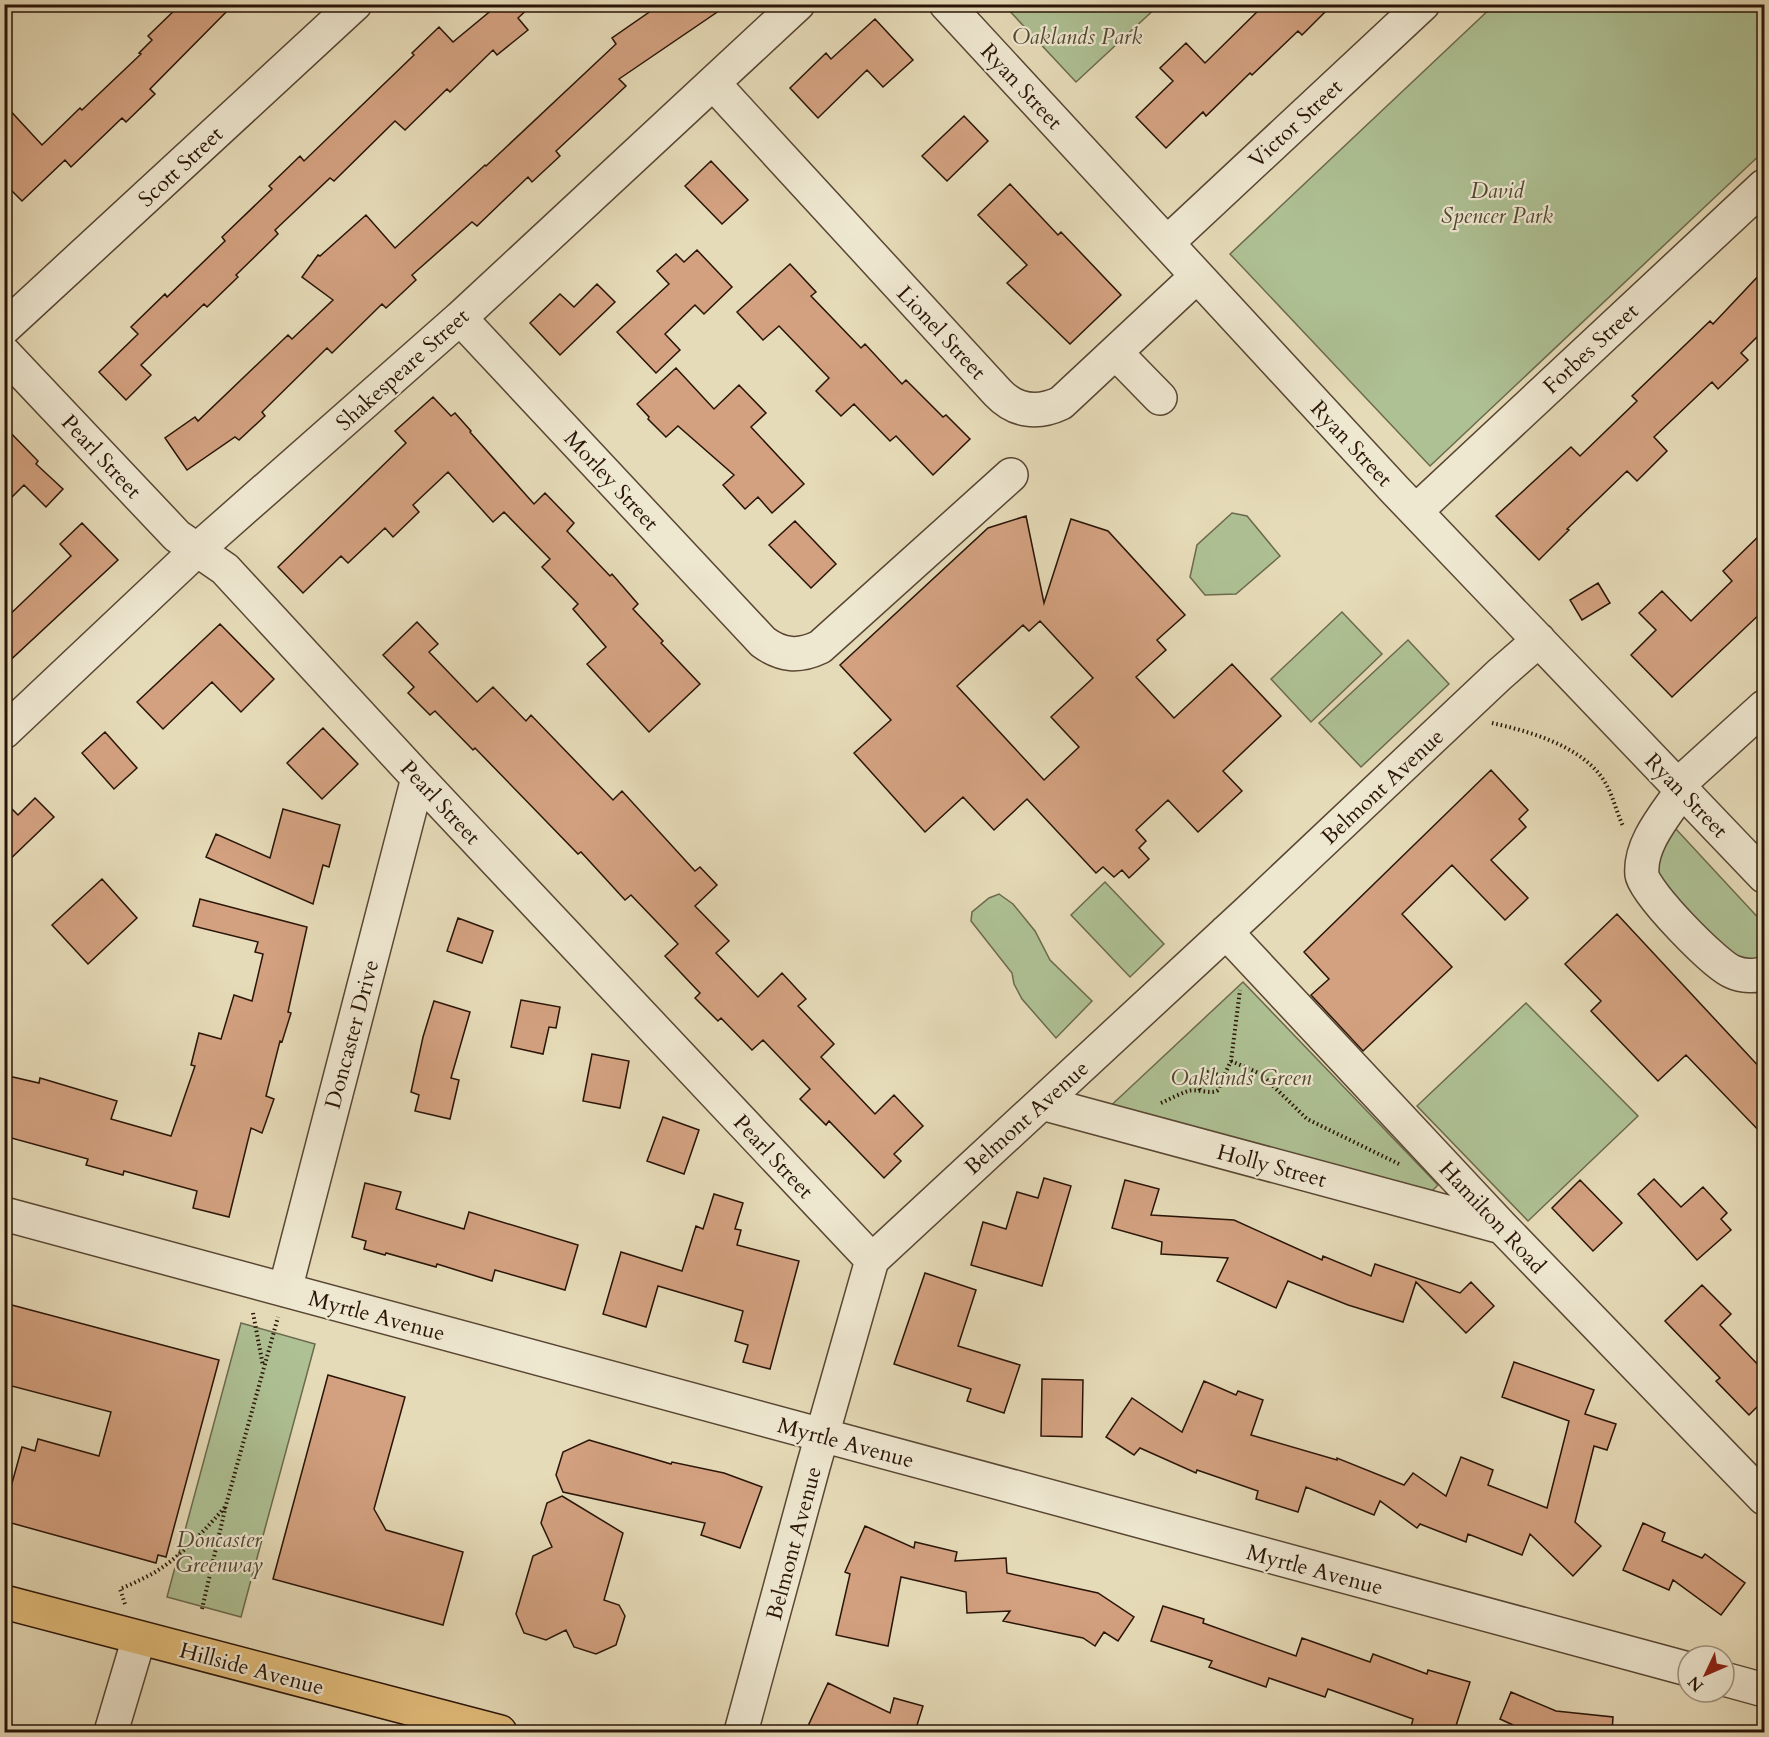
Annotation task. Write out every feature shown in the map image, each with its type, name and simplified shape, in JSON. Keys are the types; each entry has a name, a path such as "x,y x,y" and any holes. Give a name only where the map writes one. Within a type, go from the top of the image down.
{"main road":[{"name":"Hillside Avenue","path":"4,1602 500,1732"}],"street":[{"name":"Scott Street","path":"4,328 355,4"},
{"name":"Shakespeare Street","path":"4,732 198,549 460,318 798,4"},
{"name":"Ryan Street","path":"946,4 1416,512 1764,876"},
{"name":"Victor Street","path":"1167,243 1423,4"},
{"name":"Lionel Street","path":"712,83 998,393 1012,405 1039,411 1061,403 1197,276"},
{"name":"Forbes Street","path":"1416,512 1764,186"},
{"name":"Morley Street","path":"460,318 763,642 783,653 794,655 808,653 820,647 1011,475"},
{"name":"Pearl Street","path":"4,352 177,536 225,569 418,778 872,1260"},
{"path":"1116,353 1160,398"},
{"name":"Belmont Avenue","path":"741,1732 872,1260 1539,640"},
{"path":"1764,707 1680,787 1652,836 1643,857 1642,878 1655,898 1711,957 1733,972 1758,976 1764,973"},
{"name":"Doncaster Drive","path":"281,1304 418,778"},
{"name":"Hamilton Road","path":"1226,932 1502,1227 1764,1498"},
{"name":"Holly Street","path":"1042,1103 1502,1227"},
{"name":"Myrtle Avenue","path":"4,1214 281,1304 822,1436 1676,1666"},
{"path":"111,1732 139,1638"},
{"path":"1736,1682 1764,1690"}],"path":[{"path":"1221,1083 1218,1075 1211,1071 1204,1072 1200,1076 1198,1084 1200,1090 1205,1093 1218,1090 1231,1060 1241,984"},
{"path":"1231,1060 1261,1074 1307,1119 1408,1169 1441,1162"},
{"path":"202,1610 226,1505 281,1304"},
{"path":"253,1313 263,1369"},
{"path":"120,1589 151,1574 174,1557 204,1532 226,1505"}],"green space":[{"name":"Oaklands Park","path":"1004,5 1159,5 1076,82"},
{"name":"David Spencer Park","path":"1494,5 1764,5 1764,151 1430,466 1230,254"},
{"path":"1232,513 1247,516 1280,556 1236,594 1205,595 1190,577 1197,545"},
{"path":"1342,612 1382,654 1311,722 1271,679"},
{"path":"1408,640 1449,684 1361,767 1319,723"},
{"path":"1675,828 1764,924 1764,968 1731,964 1658,875 1658,852"},
{"path":"1105,882 1164,944 1130,977 1071,915"},
{"path":"999,894 1013,904 1035,931 1050,960 1092,1001 1056,1038 1022,999 1014,984 1012,973 971,921 972,912 989,898"},
{"name":"Oaklands Green","path":"1243,982 1438,1185 1427,1196 1105,1111"},
{"path":"1526,1003 1638,1116 1528,1221 1417,1106"},
{"name":"Doncaster Greenway","path":"241,1323 315,1344 241,1617 167,1597"}],"building":[{"path":"181,4 234,4 150,89 155,94 126,122 122,118 71,167 65,160 22,201 4,183 4,104 42,145 141,54 139,53 152,40 148,36"},
{"path":"499,4 533,4 518,18 528,30 497,55 493,50 450,92 447,89 405,130 395,121 334,181 330,178 275,230 278,234 236,275 238,277 207,307 204,304 141,365 151,375 126,400 99,372 138,334 131,327 165,294 167,297 225,241 222,237 272,189 269,186 300,156 304,161 414,55 412,53 439,27 453,42"},
{"path":"661,4 729,4 619,79 626,86 556,151 560,156 532,182 528,177 477,226 472,222 412,275 416,280 386,308 382,304 332,353 327,348 262,412 265,416 239,440 235,437 187,470 165,438 195,417 198,421 288,335 292,339 333,300 302,277 318,255 320,256 366,215 395,248 616,44 612,38"},
{"path":"1265,4 1333,4 1302,35 1298,31 1206,116 1203,112 1166,148 1136,117 1173,81 1160,68 1186,43 1205,63"},
{"path":"875,19 913,60 883,87 867,70 818,118 790,88 826,53 831,59"},
{"path":"964,116 988,141 947,181 922,156"},
{"path":"711,161 748,200 722,224 685,186"},
{"path":"1010,184 1058,235 1061,232 1121,295 1070,344 1007,283 1027,265 978,215"},
{"path":"697,250 732,287 704,314 695,305 665,334 680,350 656,373 617,332 669,284 657,271 676,254 684,262"},
{"path":"790,264 816,292 811,296 861,348 865,344 902,384 906,380 943,417 946,415 970,439 933,475 896,436 890,441 854,404 841,416 816,391 829,378 779,326 763,340 737,312"},
{"path":"1764,270 1764,330 1741,353 1748,360 1718,389 1712,382 1654,437 1667,451 1637,481 1627,471 1567,529 1569,530 1539,560 1496,516 1571,447 1580,456 1637,401 1632,396 1710,321 1713,324"},
{"path":"597,284 615,302 560,355 530,323 560,294 574,307"},
{"path":"676,368 714,409 739,385 766,413 751,427 804,484 772,513 758,497 745,509 723,485 734,475 678,426 666,437 637,404"},
{"path":"433,397 451,416 455,413 534,504 545,493 574,523 567,531 610,576 612,574 638,604 633,609 700,684 649,732 587,664 606,647 573,609 578,604 542,567 550,559 504,512 493,522 448,472 413,505 419,512 393,537 385,528 348,563 341,556 303,593 278,567 406,443 395,431"},
{"path":"4,426 38,461 36,464 63,489 46,507 24,485 4,505"},
{"path":"1026,516 1044,603 1071,519 1108,531 1185,615 1157,640 1166,650 1136,677 1174,718 1232,664 1281,716 1223,771 1242,791 1198,832 1168,800 1136,830 1146,841 1139,848 1149,859 1129,878 1122,870 1114,877 1103,867 1096,873 1027,799 994,830 963,797 925,832 854,753 891,720 840,665 988,528","holes":["1040,621 1093,678 1051,717 1079,747 1044,780 957,686 1023,625 1029,631"]},
{"path":"795,521 836,564 811,588 769,545"},
{"path":"82,523 118,560 4,666 4,620 71,556 60,544"},
{"path":"1764,531 1764,610 1672,697 1631,655 1656,630 1639,613 1662,591 1691,621 1732,581 1723,571"},
{"path":"1598,583 1610,603 1582,620 1570,600"},
{"path":"417,622 438,644 429,652 477,702 493,687 526,721 531,715 613,800 622,791 695,871 700,867 717,885 695,906 729,941 716,953 758,997 782,973 806,999 798,1006 834,1044 821,1057 875,1114 894,1095 923,1126 894,1154 901,1161 884,1178 829,1121 826,1125 800,1099 810,1089 763,1040 752,1050 721,1018 718,1021 695,998 700,993 665,956 678,944 631,895 625,900 581,852 578,854 475,748 473,750 435,711 430,715 408,693 414,687 383,655"},
{"path":"220,624 274,679 241,712 212,682 163,729 137,702"},
{"path":"323,728 358,764 322,799 287,763"},
{"path":"105,732 137,768 114,789 82,753"},
{"path":"1491,770 1528,810 1519,819 1526,827 1491,860 1528,898 1505,920 1452,865 1402,914 1452,967 1363,1051 1311,995 1329,979 1304,952"},
{"path":"35,798 54,817 4,865 4,801 18,815"},
{"path":"283,809 340,825 329,867 323,865 313,904 206,857 216,834 270,858"},
{"path":"102,879 137,918 88,964 52,925"},
{"path":"200,899 307,927 288,1012 291,1013 282,1042 280,1041 266,1096 274,1099 262,1133 251,1128 229,1217 193,1208 197,1191 124,1171 123,1175 86,1165 88,1159 4,1136 4,1075 39,1083 40,1078 117,1101 111,1119 171,1136 195,1066 191,1065 199,1033 221,1039 234,995 252,1001 263,954 255,952 258,942 193,926"},
{"path":"1617,914 1764,1072 1764,1136 1686,1055 1658,1081 1591,1011 1601,1001 1565,964"},
{"path":"458,918 493,931 482,963 447,951"},
{"path":"521,1000 560,1007 556,1028 549,1027 543,1054 511,1047"},
{"path":"434,1001 470,1012 451,1078 459,1080 450,1119 415,1111 419,1095 411,1092 423,1037"},
{"path":"592,1054 629,1061 620,1108 583,1101"},
{"path":"663,1117 699,1130 684,1174 647,1161"},
{"path":"1044,1178 1071,1186 1042,1286 971,1265 983,1222 1006,1229 1017,1192 1038,1198"},
{"path":"1654,1179 1681,1207 1703,1187 1727,1213 1721,1219 1731,1230 1697,1260 1638,1194"},
{"path":"1125,1180 1159,1189 1151,1215 1234,1220 1322,1260 1323,1256 1371,1276 1375,1264 1460,1293 1471,1282 1494,1306 1466,1333 1416,1282 1403,1322 1348,1305 1288,1281 1276,1308 1217,1281 1228,1258 1161,1254 1162,1242 1112,1228"},
{"path":"1580,1180 1622,1223 1593,1251 1552,1208"},
{"path":"365,1183 401,1192 396,1209 464,1229 469,1212 578,1245 565,1290 495,1270 492,1281 437,1264 436,1267 364,1249 366,1241 352,1237"},
{"path":"714,1194 743,1203 735,1229 741,1230 737,1245 799,1261 770,1369 743,1362 748,1345 735,1341 743,1311 658,1286 646,1327 603,1314 621,1252 682,1271 696,1226 703,1229"},
{"path":"925,1273 976,1290 958,1346 1020,1365 1004,1413 967,1401 971,1389 894,1364"},
{"path":"1702,1285 1731,1314 1720,1325 1764,1371 1764,1400 1749,1415 1716,1381 1720,1378 1665,1321"},
{"path":"8,1304 219,1360 166,1557 158,1555 156,1563 4,1521 4,1512 22,1447 35,1451 38,1439 99,1456 111,1412 4,1384 4,1317"},
{"path":"1514,1362 1594,1390 1585,1414 1616,1424 1607,1450 1594,1446 1575,1522 1601,1546 1573,1576 1530,1534 1522,1555 1468,1534 1466,1542 1420,1524 1417,1528 1380,1501 1374,1515 1306,1487 1298,1512 1256,1499 1258,1491 1197,1470 1196,1473 1140,1448 1134,1455 1106,1437 1132,1398 1182,1432 1204,1381 1236,1395 1238,1391 1263,1400 1251,1435 1337,1460 1337,1458 1404,1485 1413,1473 1446,1496 1461,1457 1493,1470 1488,1485 1547,1508 1569,1421 1502,1397"},
{"path":"328,1375 405,1397 374,1509 386,1530 463,1552 443,1625 273,1579"},
{"path":"1042,1379 1083,1380 1082,1437 1041,1436"},
{"path":"589,1440 671,1464 672,1462 724,1473 762,1487 740,1548 701,1535 705,1523 563,1492 556,1475 563,1452"},
{"path":"562,1496 623,1533 604,1600 619,1605 625,1616 616,1645 596,1654 574,1647 566,1630 546,1640 524,1633 516,1614 533,1556 552,1547 541,1523 547,1503"},
{"path":"1643,1523 1665,1533 1662,1541 1702,1558 1705,1554 1745,1583 1721,1615 1673,1580 1669,1590 1623,1570"},
{"path":"865,1526 914,1548 915,1542 957,1552 955,1561 1006,1558 1007,1573 1098,1593 1134,1617 1118,1641 1104,1632 1095,1646 1083,1638 1003,1621 1010,1611 967,1613 966,1592 901,1577 888,1646 836,1635 850,1574 845,1572"},
{"path":"1163,1606 1204,1619 1203,1623 1296,1656 1302,1638 1370,1662 1373,1654 1427,1674 1428,1670 1470,1682 1454,1732 1428,1732 1411,1727 1413,1719 1328,1689 1325,1697 1269,1678 1266,1687 1209,1667 1212,1661 1151,1641"},
{"path":"828,1683 890,1713 894,1698 923,1706 917,1725 932,1732 821,1732 808,1726"},
{"path":"1511,1692 1556,1711 1613,1717 1612,1732 1510,1732 1513,1725 1500,1719"}]}
